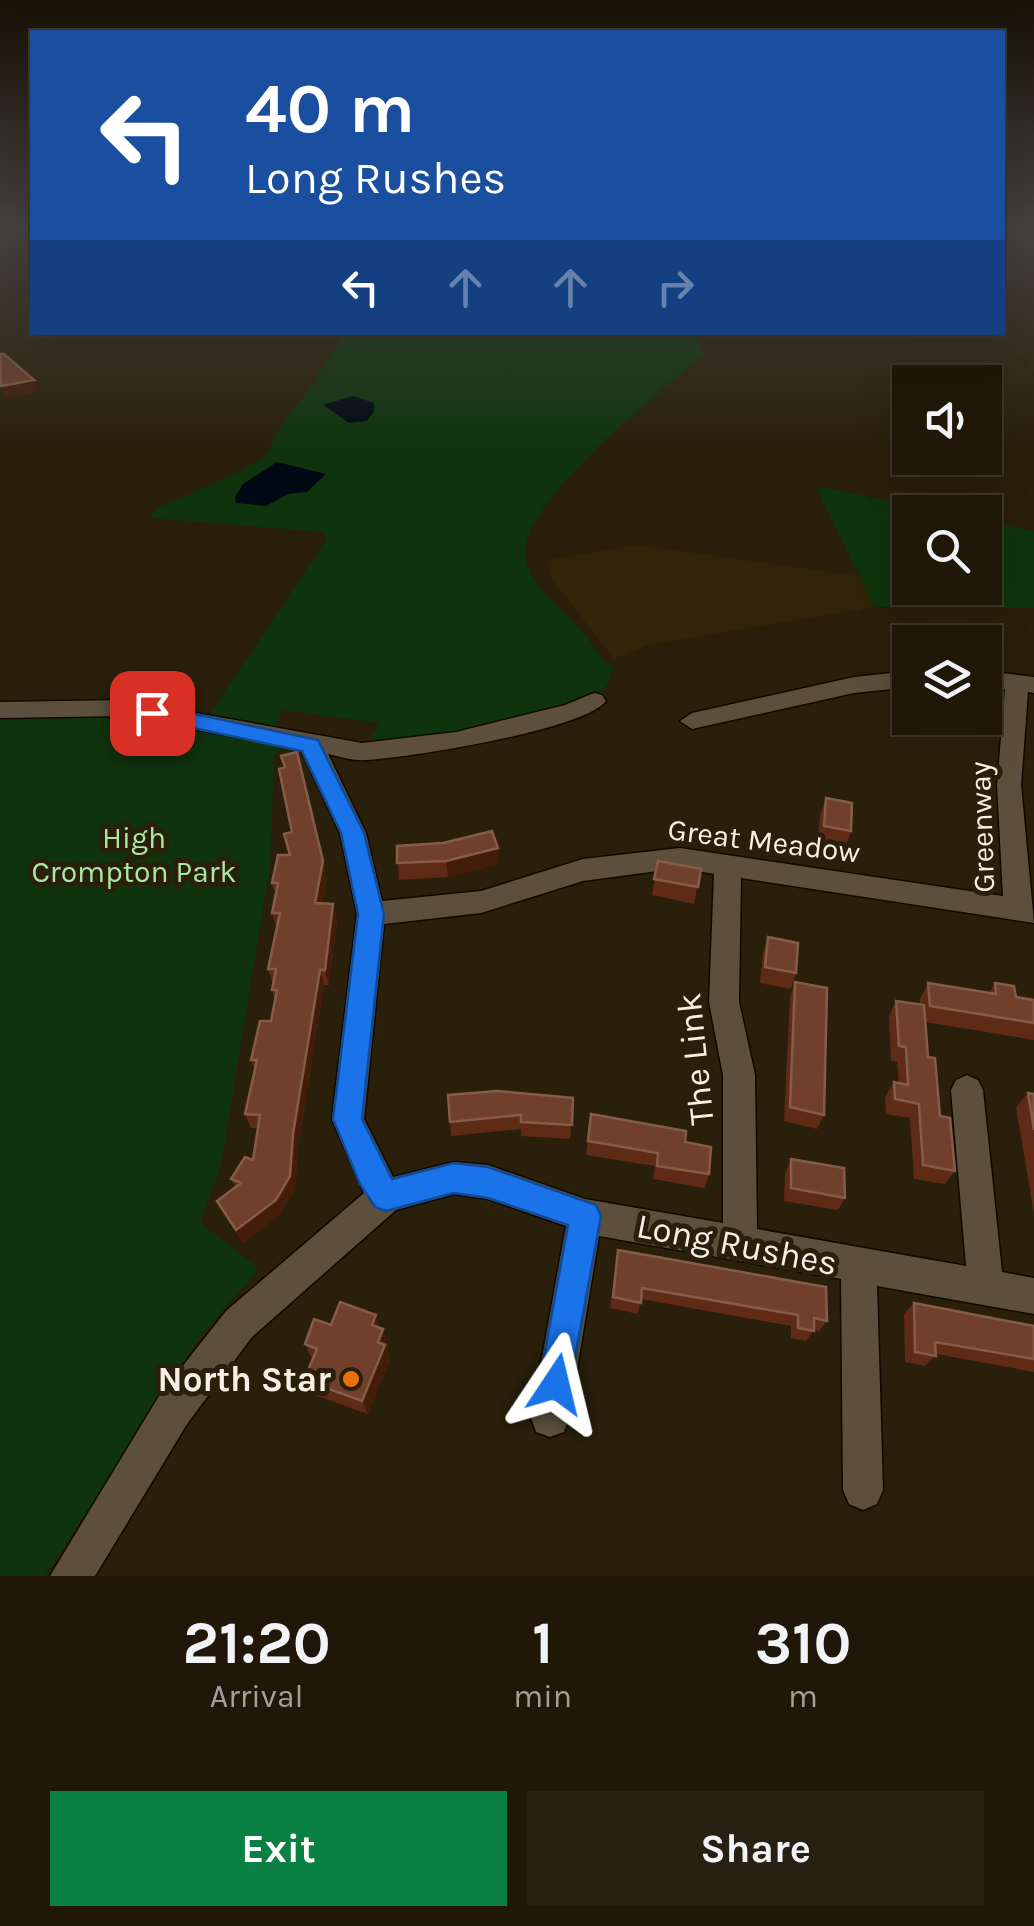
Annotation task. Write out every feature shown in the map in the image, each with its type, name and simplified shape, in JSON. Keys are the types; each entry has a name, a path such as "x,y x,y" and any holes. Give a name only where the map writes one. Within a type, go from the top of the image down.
{"street":[{"path":"692,721 854,685 892,681"},
{"name":"Greenway","path":"1025,684 1009,785 1026,911"},
{"path":"0,710 124,708 362,752 456,741 572,711 594,701"},
{"path":"71,1576 173,1410 239,1324 386,1196 370,1174 348,1119 371,914 352,833 310,745"},
{"name":"Great Meadow","path":"371,914 481,902 510,890 622,862 680,858 1026,911"},
{"name":"The Link","path":"728,865 724,1002 739,1075 740,1244"},
{"path":"967,1090 986,1289"},
{"name":"Long Rushes","path":"386,1196 454,1178 488,1182 585,1216 1034,1296"},
{"path":"550,1418 585,1216"},
{"path":"860,1268 863,1490"}],"shaded area":[{"path":"353,396 374,403 367,421 349,423 323,405"},
{"path":"277,462 326,474 307,492 288,494 266,506 236,503 235,497 243,484"},
{"path":"638,545 859,576 874,607 648,645 614,659 548,574 553,559"}],"green space":[{"path":"343,335 695,335 705,354 594,450 541,512 527,539 526,562 535,580 606,664 614,664 606,686 589,698 530,719 366,746 380,723 283,710 273,730 210,714 327,539 323,532 150,518 157,508 237,473 265,456 283,422 311,387"},
{"path":"816,486 892,501 892,605 1002,605 1002,524 1034,531 1034,608 874,607"},
{"name":"High Crompton Park","path":"0,715 117,716 224,732 282,748 274,757 270,867 221,1165 200,1222 259,1269 201,1335 45,1576 0,1576"}],"building":[{"path":"0,354 4,354 34,380 1,386"},
{"path":"297,752 323,861 315,903 333,904 325,970 320,970 293,1134 290,1176 276,1200 236,1230 217,1201 241,1183 231,1179 245,1157 253,1160 260,1115 245,1114 257,1060 251,1060 260,1021 271,1021 277,990 272,990 276,969 268,969 280,913 272,913 278,883 272,883 278,855 290,855 284,834 292,832 279,769 285,767 281,756"},
{"path":"826,798 852,803 851,831 824,826"},
{"path":"492,831 498,848 446,861 397,863 397,846 443,843"},
{"path":"658,861 701,869 698,887 654,879"},
{"path":"768,937 798,943 796,973 765,967"},
{"path":"795,982 827,988 824,1115 790,1107"},
{"path":"928,983 996,994 995,983 1014,986 1016,997 1034,1000 1034,1023 930,1006"},
{"path":"896,1001 924,1005 928,1057 935,1058 940,1116 950,1118 955,1171 923,1165 919,1104 895,1099 894,1082 908,1085 906,1047 899,1046"},
{"path":"498,1091 573,1098 572,1125 521,1122 521,1115 450,1122 448,1095"},
{"path":"1028,1093 1034,1094 1034,1130"},
{"path":"591,1114 686,1131 685,1142 711,1147 709,1174 657,1166 658,1153 588,1141"},
{"path":"791,1159 844,1168 845,1198 791,1188"},
{"path":"618,1250 826,1287 827,1321 814,1318 814,1331 798,1328 798,1315 642,1288 641,1303 613,1297"},
{"name":"North Star","path":"340,1302 376,1315 372,1325 383,1329 378,1342 385,1345 362,1401 304,1380 317,1349 305,1344 314,1319 331,1325"},
{"path":"914,1303 1034,1326 1034,1359 935,1342 936,1356 915,1352"}],"place":[{"name":"North Star","path":"351,1379"}],"route":[{"path":"152,713 310,745 352,833 371,914 348,1119 370,1174 386,1196 454,1178 488,1182 585,1216 556,1384"}]}
